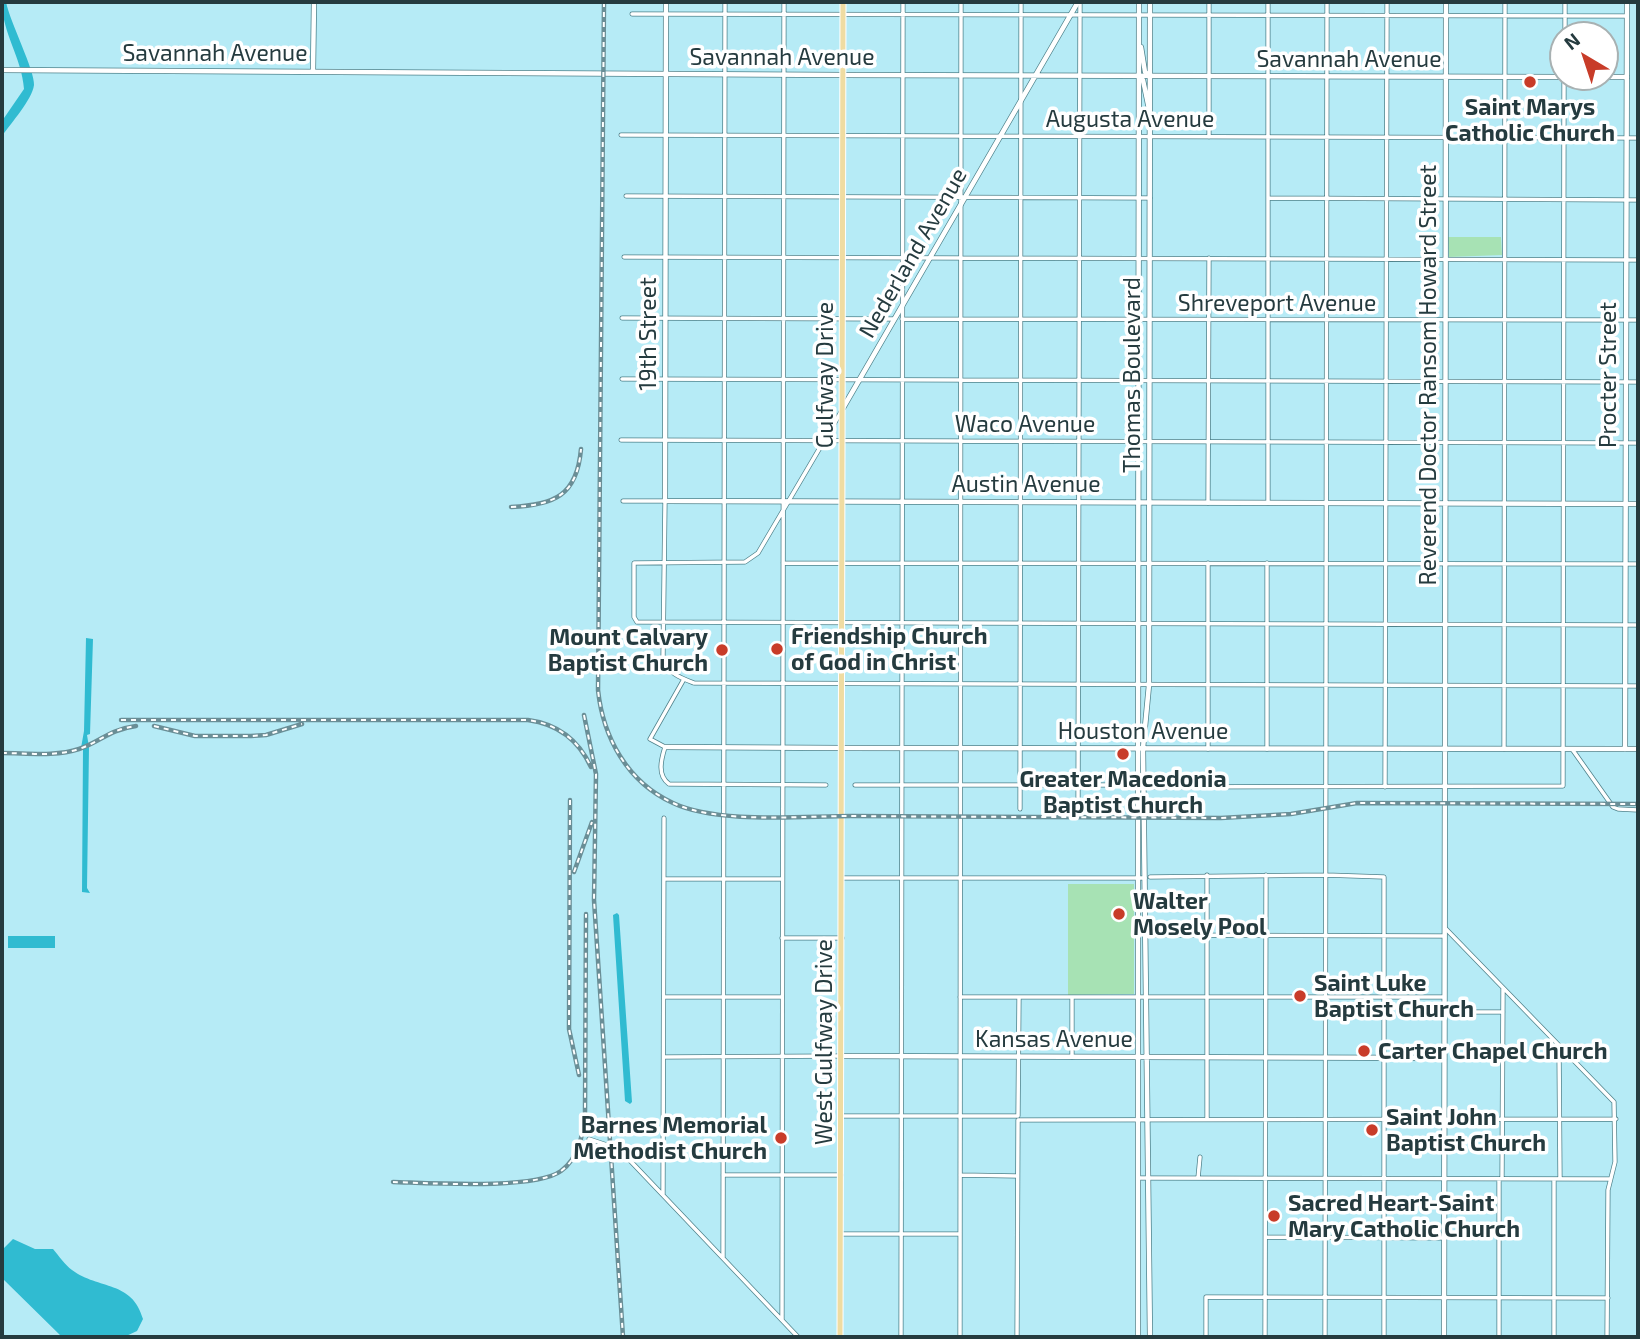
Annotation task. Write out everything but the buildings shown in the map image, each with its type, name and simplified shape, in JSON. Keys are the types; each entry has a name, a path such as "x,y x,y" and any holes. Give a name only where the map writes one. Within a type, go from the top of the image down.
{"main road":[{"name":"Gulfway Drive","path":"842,748 844,2"},
{"name":"West Gulfway Drive","path":"839,1337 842,748"}],"street":[{"path":"313,71 314,2"},
{"name":"19th Street","path":"666,2 663,658 665,665 684,679"},
{"path":"723,1257 725,2"},
{"path":"782,1320 784,2"},
{"path":"901,1337 903,2"},
{"path":"960,1337 959,501 960,258 963,199 960,136 961,2"},
{"path":"1020,809 1021,2"},
{"path":"1078,811 1079,2"},
{"name":"Nederland Avenue","path":"724,562 746,562 755,557 1079,2"},
{"name":"Thomas Boulevard","path":"1139,2 1140,748"},
{"name":"Thomas Boulevard","path":"1140,748 1149,685 1150,2"},
{"path":"1209,2 1209,137"},
{"path":"1268,2 1268,503"},
{"path":"1325,1337 1327,2"},
{"path":"1385,787 1387,2"},
{"name":"Reverend Doctor Ransom Howard Street","path":"1444,1337 1446,2"},
{"path":"1504,749 1505,2"},
{"path":"1565,2 1565,21"},
{"name":"Procter Street","path":"1625,749 1627,2"},
{"path":"632,14 1627,16"},
{"path":"1139,39 1145,72 1150,76"},
{"name":"Savannah Avenue","path":"4,70 1549,77"},
{"path":"1139,76 1143,80 1150,113"},
{"path":"1619,77 1627,77"},
{"path":"855,785 1563,786 1564,91"},
{"name":"Augusta Avenue","path":"621,135 1638,138"},
{"path":"626,196 1150,198"},
{"path":"1268,198 1638,200"},
{"path":"624,257 1638,260"},
{"path":"1208,503 1209,258"},
{"name":"Shreveport Avenue","path":"622,318 1638,320"},
{"path":"622,379 1638,382"},
{"name":"Waco Avenue","path":"621,439 1638,443"},
{"name":"Austin Avenue","path":"623,501 1638,504"},
{"path":"724,562 634,563 634,617 637,622 1638,625"},
{"path":"783,563 1638,565"},
{"path":"1208,563 1208,749"},
{"path":"1267,563 1267,749"},
{"path":"684,679 694,683 723,684 1638,686"},
{"name":"Houston Avenue","path":"684,679 650,739 665,747 1638,749"},
{"path":"665,747 660,771 663,780 668,784 827,785"},
{"path":"1140,748 1147,877 1145,935 1150,1337"},
{"path":"1572,749 1613,807 1638,810"},
{"path":"1138,1337 1138,879 1141,786"},
{"path":"663,1194 664,818"},
{"path":"842,878 1138,879 1207,875 1384,877 1384,1337"},
{"path":"1207,875 1207,1118"},
{"path":"1265,1337 1266,875"},
{"path":"664,878 782,879"},
{"path":"1444,927 1614,1102 1615,1162 1608,1190 1608,1337"},
{"path":"1145,935 1444,936"},
{"path":"782,938 842,938"},
{"path":"1499,1337 1503,987"},
{"path":"664,997 782,997"},
{"path":"960,997 1444,997"},
{"path":"1017,1337 1019,998"},
{"path":"1072,998 1072,1057"},
{"path":"1444,1012 1503,1012"},
{"path":"1553,1337 1560,1119 1559,1046"},
{"name":"Kansas Avenue","path":"664,1057 1444,1058"},
{"path":"841,1116 1616,1119"},
{"path":"589,1139 620,1149 798,1337"},
{"path":"1198,1178 1200,1157"},
{"path":"723,1175 841,1175"},
{"path":"960,1175 1017,1176"},
{"path":"1138,1178 1610,1179"},
{"path":"841,1234 960,1234"},
{"path":"1266,1237 1444,1238"},
{"path":"1138,1266 1150,1266"},
{"path":"1206,1337 1206,1297 1608,1298"}],"green space":[{"path":"1448,237 1501,237 1502,255 1449,257"},
{"path":"1068,884 1134,884 1134,994 1068,995"}],"water":[{"path":"2,2 6,2 31,69 34,85 25,104 2,136 2,121 24,89 20,67 5,24"},
{"path":"86,638 93,639 90,734 87,735 87,888 90,893 82,892 81,748 84,731"},
{"path":"617,913 632,1102 630,1104 625,1101 613,915"},
{"path":"8,936 55,936 55,948 8,948"},
{"path":"13,1239 35,1249 53,1249 72,1270 123,1292 138,1307 143,1319 137,1331 124,1337 62,1337 2,1278 2,1250"}],"railway":[{"path":"604,2 598,690 605,725 620,756 630,770 657,794 691,810 760,817 1221,818 1291,814 1357,803 1638,804"},
{"path":"511,507 540,504 561,495 574,478 581,449"},
{"path":"584,715 596,774 594,900 623,1337"},
{"path":"121,720 528,720 549,725 566,735 580,749 591,767"},
{"path":"154,726 195,736 251,736 266,735 302,724"},
{"path":"2,753 51,754 70,751 87,746 119,730 136,726"},
{"path":"570,800 569,1029 579,1075"},
{"path":"574,872 592,822"},
{"path":"393,1182 481,1184 529,1181 548,1177 567,1166 576,1152 585,1113 586,914"}],"place":[{"name":"Saint Marys Catholic Church","path":"1530,82"},
{"name":"Friendship Church of God in Christ","path":"777,649"},
{"name":"Mount Calvary Baptist Church","path":"722,650"},
{"name":"Greater Macedonia Baptist Church","path":"1123,754"},
{"name":"Walter Mosely Pool","path":"1119,914"},
{"name":"Saint Luke Baptist Church","path":"1300,996"},
{"name":"Carter Chapel Church","path":"1364,1051"},
{"name":"Saint John Baptist Church","path":"1372,1130"},
{"name":"Barnes Memorial Methodist Church","path":"781,1138"},
{"name":"Sacred Heart-Saint Mary Catholic Church","path":"1274,1216"}]}
